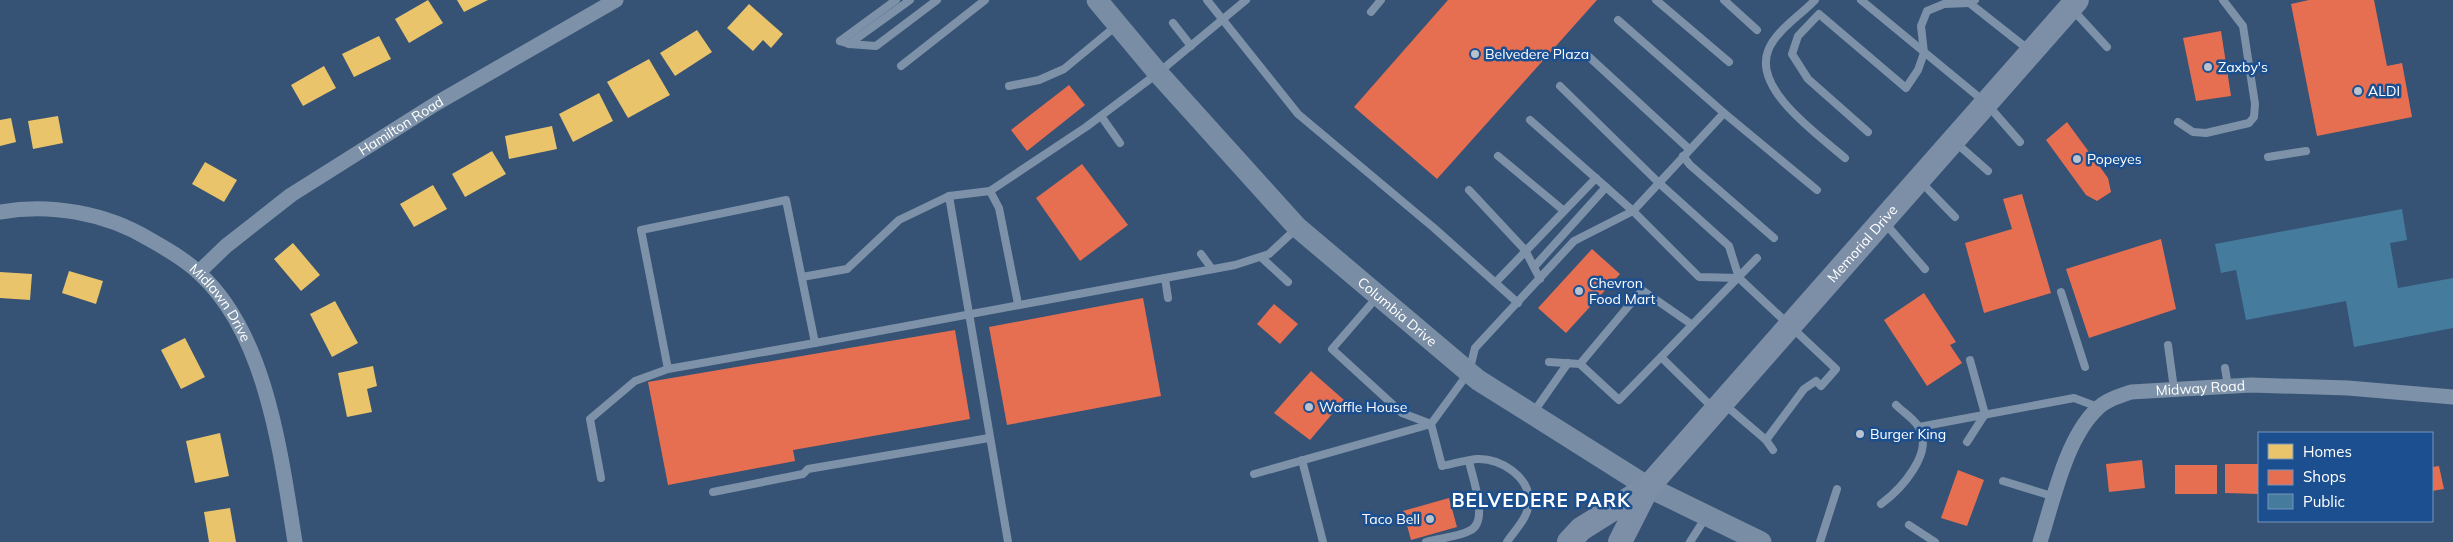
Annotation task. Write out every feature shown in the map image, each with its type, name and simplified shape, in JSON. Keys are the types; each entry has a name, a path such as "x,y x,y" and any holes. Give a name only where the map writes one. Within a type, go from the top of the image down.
{"main road":[{"name":"Columbia Drive","path":"1097,0 1158,73 1297,227 1469,372 1648,487 1757,541"},
{"name":"Memorial Drive","path":"1620,542 1648,487 2073,4"},
{"name":"Memorial Drive","path":"1569,542 1581,529 1648,487"}],"street":[{"name":"Hamilton Road","path":"199,272 226,246 291,195 438,103 616,0"},
{"name":"Midlawn Drive","path":"0,212 42,209 81,213 128,226 199,272 218,294 238,324 260,370 282,460 295,542"},
{"name":"Midway Road","path":"2040,542 2078,431 2098,407 2112,398 2131,392 2228,386 2348,388 2453,397"}],"lane":[{"path":"896,0 840,41 849,44 876,46 937,0"},
{"path":"849,44 910,0"},
{"path":"901,66 985,0"},
{"path":"1207,0 1298,114 1518,302"},
{"path":"802,277 847,269 899,220 949,196 990,191 1101,116 1158,73 1246,0"},
{"path":"1371,12 1381,0"},
{"path":"1656,0 1728,62"},
{"path":"1724,0 1757,30"},
{"path":"1861,0 1986,102 2020,142"},
{"path":"2178,122 2193,132 2206,133 2250,123 2254,117 2255,104 2243,26 2223,0"},
{"path":"1845,158 1783,103 1772,88 1767,72 1767,51 1778,36 1812,3 1819,14 1906,88 1918,70 1924,53 1921,26 1927,10 1944,4 1970,1 2031,52"},
{"path":"2073,4 2107,47"},
{"path":"1819,14 1798,36 1793,46 1792,54 1808,79 1868,132"},
{"path":"1618,20 1724,113 1817,190"},
{"path":"1173,24 1191,46"},
{"path":"1009,86 1039,80 1064,68 1118,25"},
{"path":"1587,55 1689,149"},
{"path":"1560,86 1659,183 1729,246 1739,278 1789,327 1836,369 1821,386 1816,381 1804,389 1766,440"},
{"path":"1254,474 1431,424 1469,372 1476,348 1574,241 1633,211 1724,113"},
{"path":"1101,116 1120,143"},
{"path":"1530,120 1633,211 1699,276 1739,278"},
{"path":"1953,140 1988,171"},
{"path":"2268,157 2306,150"},
{"path":"1498,156 1563,210"},
{"path":"1683,156 1690,165 1774,238"},
{"path":"1496,282 1563,210 1596,178"},
{"path":"1918,180 1955,217"},
{"path":"1534,268 1606,187"},
{"path":"1469,190 1525,250 1540,279"},
{"path":"990,191 999,208 1018,304"},
{"path":"949,196 1008,542"},
{"path":"668,369 641,230 786,200 815,343"},
{"path":"1882,220 1926,269"},
{"path":"601,478 590,419 635,381 668,369 1212,269 1269,254 1297,227"},
{"path":"1201,254 1212,269"},
{"path":"1261,257 1288,282"},
{"path":"1549,362 1580,364 1619,400 1757,258"},
{"path":"1165,278 1168,298"},
{"path":"1580,364 1642,290 1691,324"},
{"path":"2061,292 2085,367"},
{"path":"1378,296 1332,349 1402,413 1431,424"},
{"path":"2168,345 2174,389"},
{"path":"1661,357 1719,406 1766,440 1773,450"},
{"path":"1967,442 1985,414 1970,360"},
{"path":"1532,414 1568,363"},
{"path":"2225,368 2228,386"},
{"path":"1919,427 2074,398 2098,407"},
{"path":"1881,504 1898,492 1924,448 1919,427 1896,405"},
{"path":"1431,424 1442,466 1478,459 1504,466 1517,473 1524,484 1529,502 1523,520 1507,542"},
{"path":"713,492 803,474 808,469 989,438"},
{"path":"1302,460 1323,542"},
{"path":"1426,542 1472,530 1480,520 1480,510 1469,461"},
{"path":"2003,481 2054,497"},
{"path":"1820,542 1837,488"},
{"path":"1690,542 1706,517"},
{"path":"1909,526 1935,542"}],"building: Homes":[{"path":"428,0 443,23 409,43 395,19"},
{"path":"457,0 488,0 464,12"},
{"path":"749,4 783,34 771,48 763,40 753,51 727,28"},
{"path":"697,30 712,52 675,76 660,53"},
{"path":"379,36 391,59 354,77 342,54"},
{"path":"649,59 670,95 628,118 607,82"},
{"path":"324,66 336,88 303,106 291,85"},
{"path":"599,93 613,121 573,142 559,114"},
{"path":"58,116 63,143 33,149 28,121"},
{"path":"11,118 16,142 0,146 0,120"},
{"path":"552,126 557,149 509,159 505,136"},
{"path":"492,151 506,174 465,197 452,174"},
{"path":"205,162 237,180 224,202 192,184"},
{"path":"433,185 447,209 414,227 400,204"},
{"path":"293,243 320,275 301,291 274,259"},
{"path":"69,271 103,281 96,304 62,293"},
{"path":"0,272 32,274 30,300 0,298"},
{"path":"335,301 358,343 332,357 310,314"},
{"path":"185,338 205,377 181,389 161,350"},
{"path":"373,366 377,386 367,389 372,412 347,417 338,373"},
{"path":"220,433 229,476 195,483 186,441"},
{"path":"230,508 236,542 209,542 204,512"}],"building: Shops":[{"name":"Belvedere Plaza","path":"1448,0 1597,0 1437,179 1354,107"},
{"name":"ALDI","path":"2309,0 2374,0 2387,66 2402,63 2412,117 2317,136 2291,4"},
{"name":"Zaxby's","path":"2221,31 2231,96 2196,101 2183,38"},
{"path":"1069,85 1085,105 1027,151 1011,130"},
{"name":"Popeyes","path":"2067,122 2108,178 2111,192 2097,201 2086,195 2046,140"},
{"path":"1082,164 1128,225 1080,261 1036,198"},
{"path":"2022,194 2051,293 1984,313 1965,243 2012,229 2003,199"},
{"path":"2161,239 2176,309 2089,338 2066,269"},
{"name":"Chevron Food Mart","path":"1592,249 1620,274 1566,333 1538,308"},
{"path":"1924,293 1956,342 1950,345 1962,363 1927,386 1884,320"},
{"path":"1143,298 1161,396 1007,425 989,327"},
{"path":"1274,304 1298,324 1280,344 1257,324"},
{"path":"955,330 970,419 793,450 795,461 668,485 648,382"},
{"name":"Waffle House","path":"1311,371 1344,400 1310,440 1274,413"},
{"path":"2142,460 2145,488 2109,492 2106,464"},
{"path":"2225,464 2258,464 2258,494 2225,493"},
{"path":"2175,465 2217,465 2217,494 2175,494"},
{"path":"2439,466 2444,489 2433,491 2433,467"},
{"path":"1958,470 1984,480 1967,526 1941,518"},
{"name":"Taco Bell","path":"1449,498 1457,527 1411,540 1403,511"}],"building: Public":[{"path":"2402,209 2407,240 2390,243 2398,288 2453,278 2453,328 2354,347 2346,301 2246,320 2236,270 2221,273 2215,244"}],"place":[{"name":"Belvedere Plaza","path":"1475,54"},
{"name":"Zaxby's","path":"2208,67"},
{"name":"ALDI","path":"2358,91"},
{"name":"Popeyes","path":"2077,159"},
{"name":"Chevron Food Mart","path":"1579,291"},
{"name":"Waffle House","path":"1309,407"},
{"name":"Burger King","path":"1860,434"},
{"name":"Taco Bell","path":"1430,519"}],"district":[{"name":"BELVEDERE PARK","path":"1541,500"}]}
